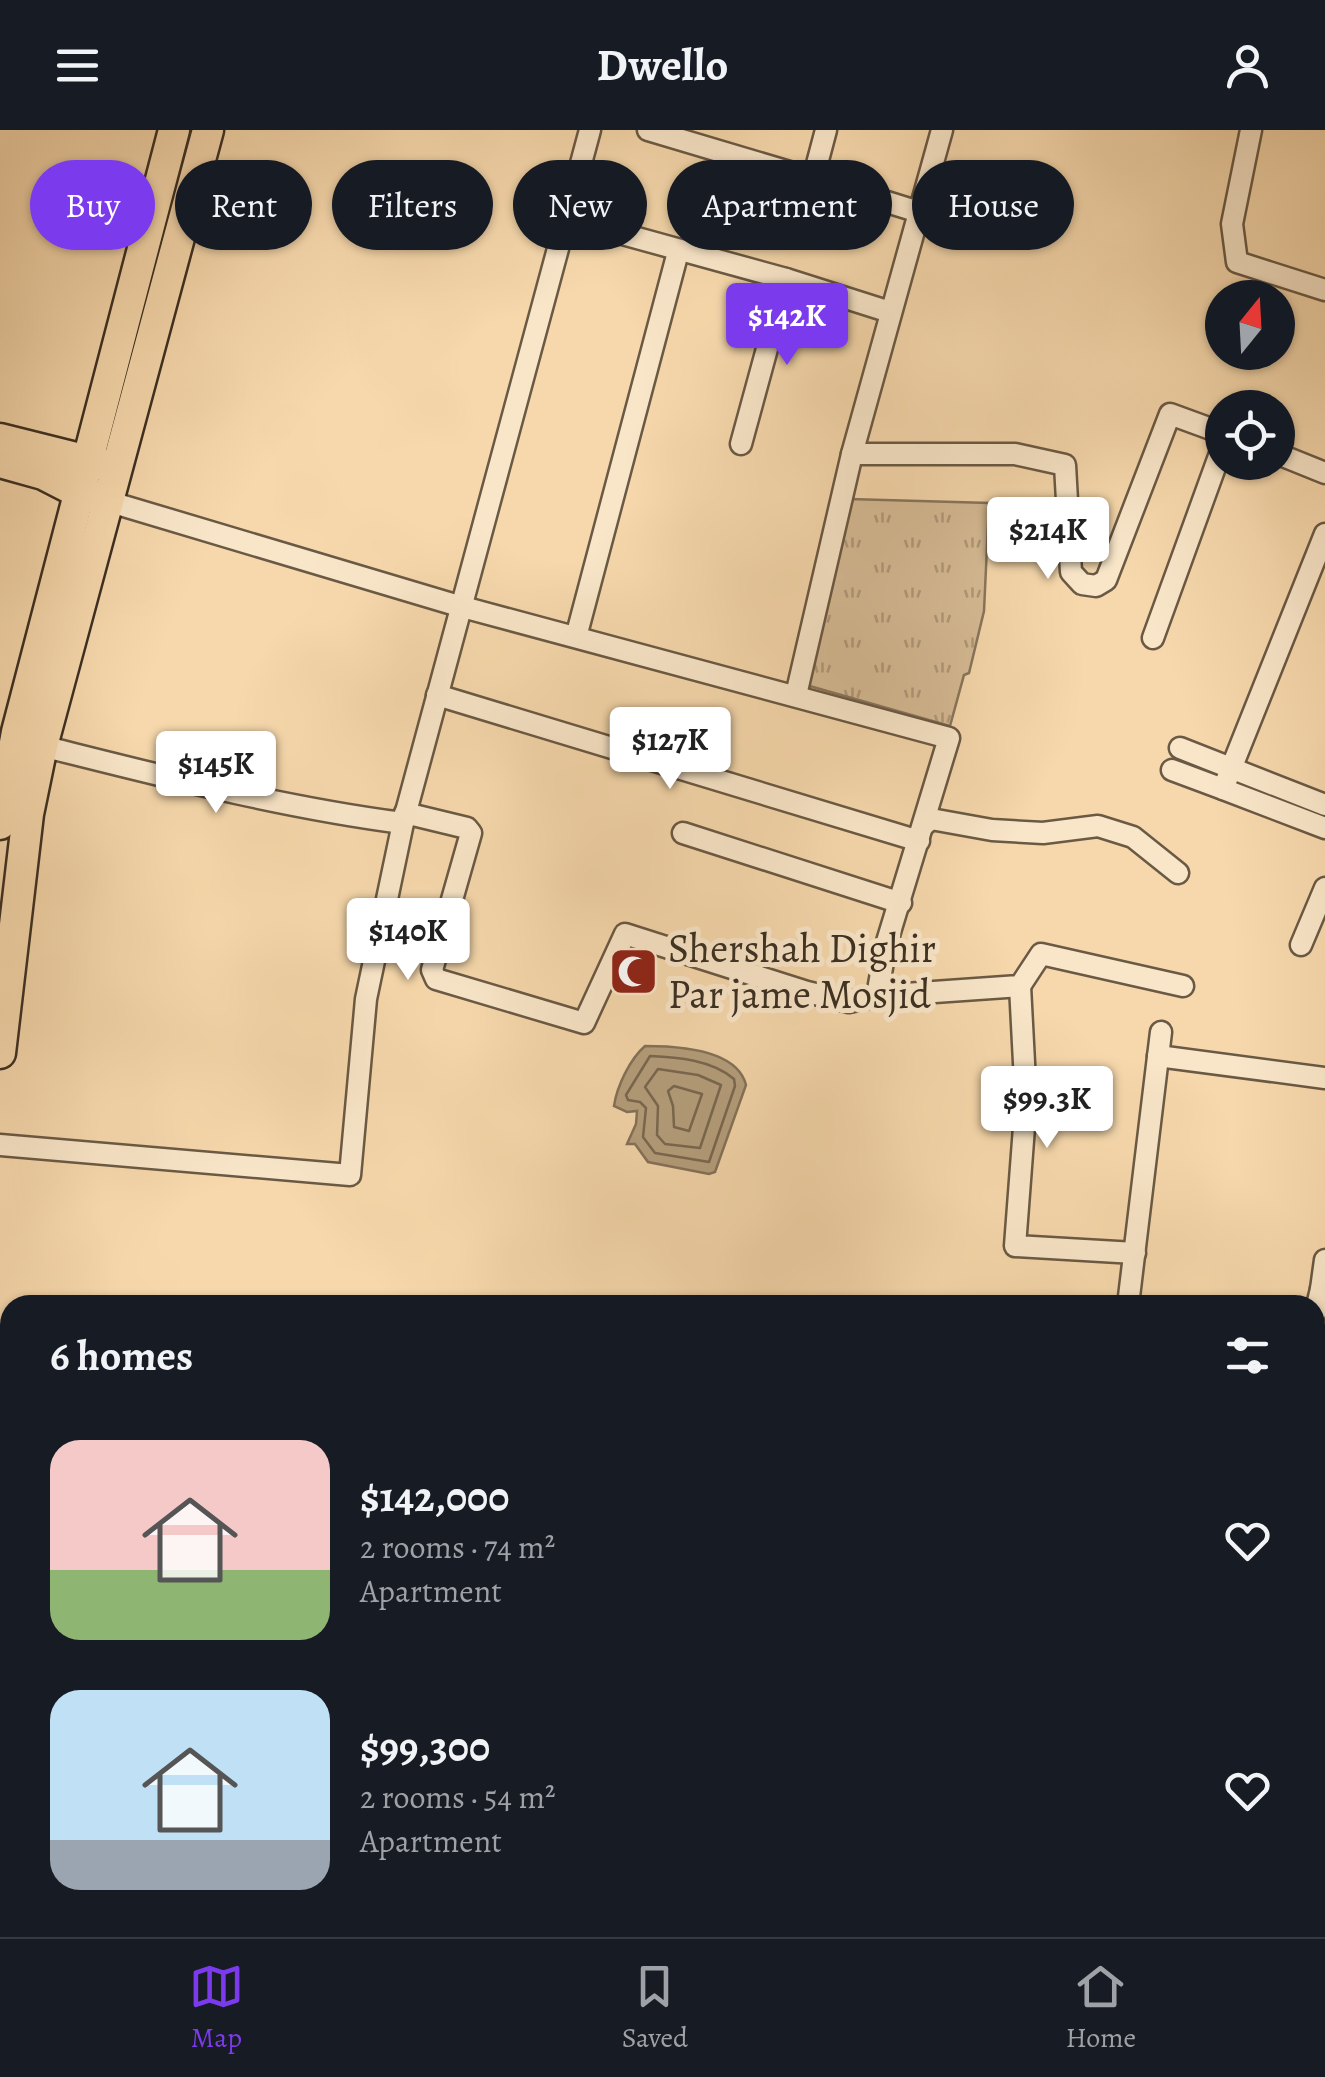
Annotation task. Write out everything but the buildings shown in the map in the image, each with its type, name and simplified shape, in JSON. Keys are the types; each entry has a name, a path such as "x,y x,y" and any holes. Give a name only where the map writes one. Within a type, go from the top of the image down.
{"main road":[{"path":"102,464 174,130"},
{"path":"0,824 17,732 208,130"},
{"path":"0,439 102,464"},
{"path":"0,462 43,474 93,497"},
{"path":"0,1053 26,829 93,497"}],"street":[{"path":"583,160 590,130"},
{"path":"648,130 751,160"},
{"path":"818,160 826,130"},
{"path":"934,160 942,130"},
{"path":"1251,130 1232,224 1238,262 1325,290"},
{"path":"796,695 852,454 912,236"},
{"path":"647,243 786,279 890,312"},
{"path":"0,1145 350,1175 366,999 404,818 559,250"},
{"path":"576,637 678,252"},
{"path":"741,444 786,279"},
{"path":"852,454 1015,454 1064,465 1069,565 1077,580 1096,586 1106,580 1170,414 1205,427"},
{"path":"1295,461 1325,472"},
{"path":"1153,638 1210,480"},
{"path":"93,497 460,606 949,738 886,945 877,996"},
{"path":"1223,789 1325,534"},
{"path":"437,694 921,833"},
{"path":"42,746 230,794 333,814 404,818 466,828 471,834 432,970 436,979 584,1023 625,934 849,1002 877,996 1020,986"},
{"path":"1180,748 1325,805"},
{"path":"1172,770 1325,828"},
{"path":"921,833 932,819 992,830 1043,833 1098,826 1134,836 1178,873"},
{"path":"684,833 901,903"},
{"path":"1302,945 1325,888"},
{"path":"1135,1253 1015,1246 1026,1101 1020,986 1041,954 1183,986"},
{"path":"1129,1295 1161,1032"},
{"path":"1158,1056 1325,1078"},
{"path":"1323,1289 1325,1260"}],"green space":[{"path":"849,499 989,503 984,611 969,673 964,675 950,726 806,685"}],"water":[{"path":"645,1046 704,1052 731,1064 740,1073 746,1085 715,1172 648,1162 635,1144 627,1144 637,1111 627,1112 614,1106 625,1073"}],"place":[{"name":"Shershah Dighir Par jame Mosjid","path":"633,971"}]}
